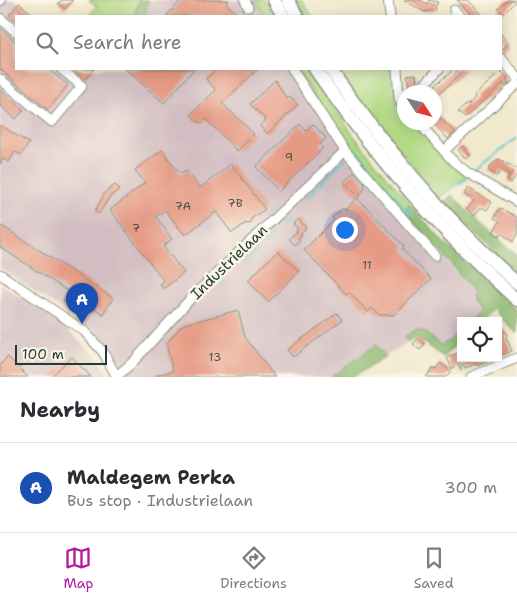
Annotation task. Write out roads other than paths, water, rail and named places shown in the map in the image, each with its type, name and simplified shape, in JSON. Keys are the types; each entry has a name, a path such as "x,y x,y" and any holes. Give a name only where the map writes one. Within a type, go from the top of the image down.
{"highway":[{"path":"274,0 282,15"},
{"path":"288,0 297,15"},
{"path":"316,70 358,128 398,178 448,235 517,300"},
{"path":"331,70 368,121 413,176 456,225 517,283"}],"street":[{"path":"389,0 390,15"},
{"path":"0,18 15,31"},
{"path":"502,59 517,77"},
{"path":"0,79 52,122 82,86 62,70"},
{"path":"293,70 345,151 434,256"},
{"path":"397,70 398,85"},
{"path":"424,85 438,70"},
{"path":"444,151 517,84"},
{"path":"425,130 468,173 517,202"},
{"name":"Industrielaan","path":"0,274 84,331 102,352 117,377 192,297 345,151"},
{"path":"471,377 517,358"}],"waterway":[{"path":"473,171 517,138"},
{"path":"356,149 404,207 413,215"},
{"path":"307,197 345,159"},
{"path":"448,191 468,178"},
{"path":"280,226 287,220"},
{"path":"261,246 271,236"},
{"path":"243,264 258,250"}],"place":[{"name":"Maldegem Perka","path":"82,324"}]}
